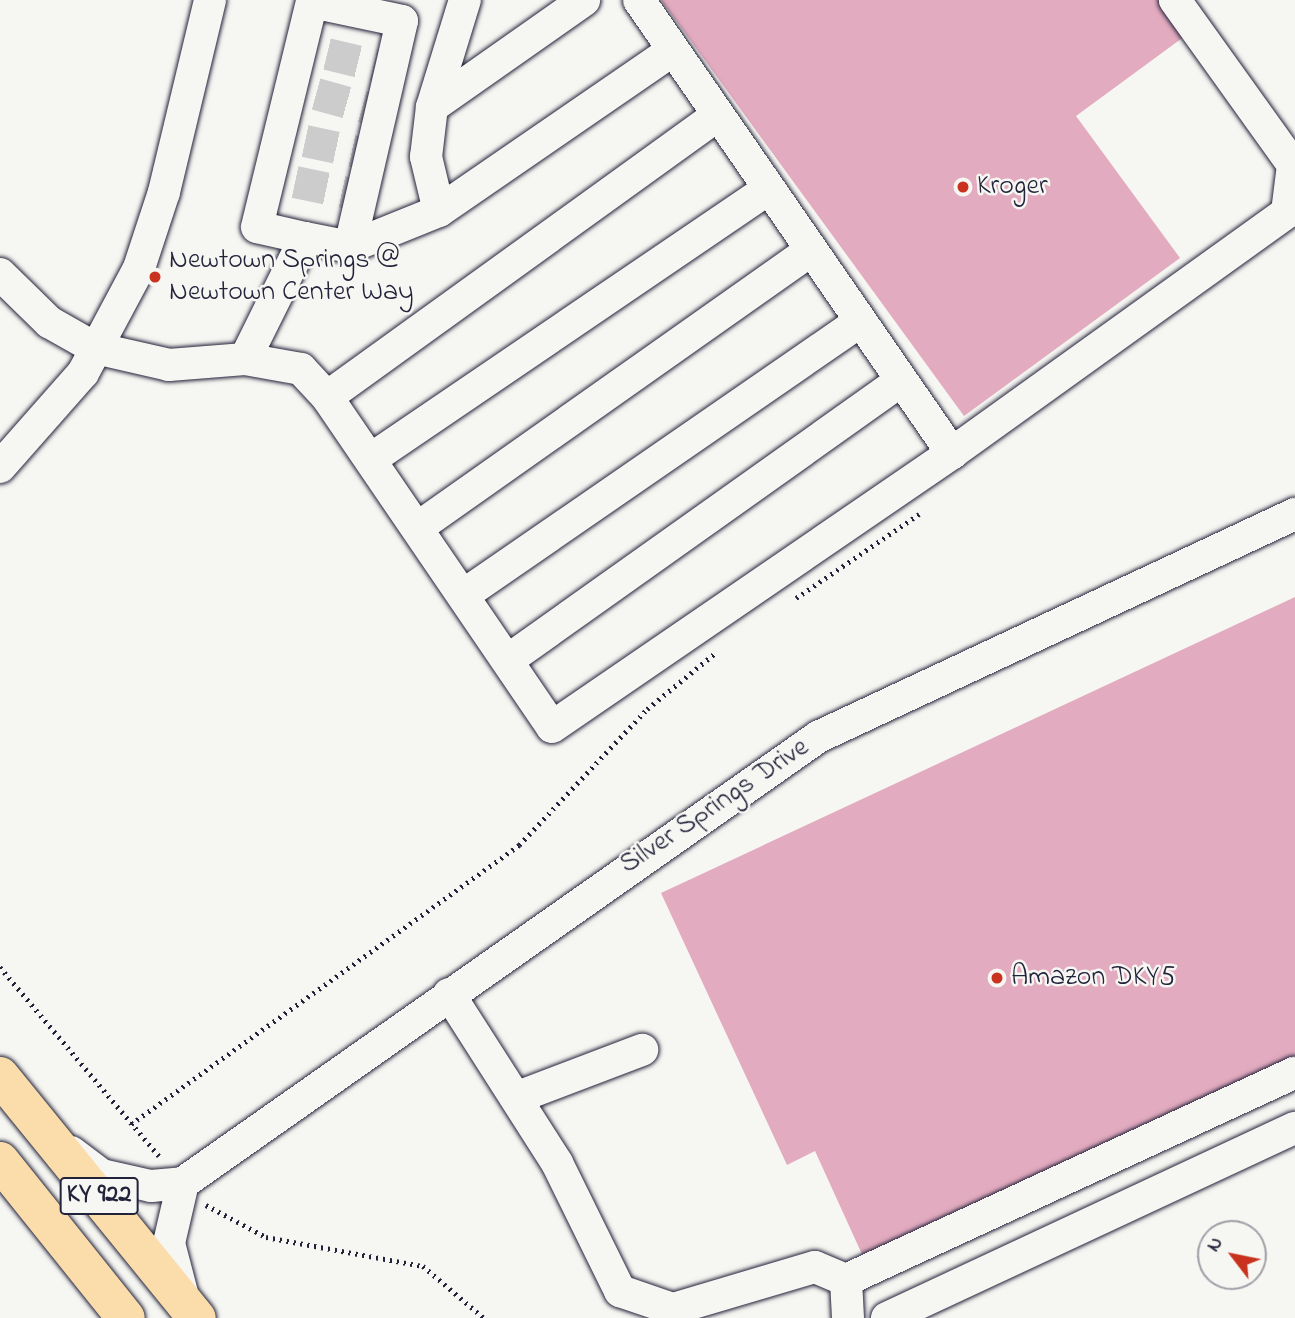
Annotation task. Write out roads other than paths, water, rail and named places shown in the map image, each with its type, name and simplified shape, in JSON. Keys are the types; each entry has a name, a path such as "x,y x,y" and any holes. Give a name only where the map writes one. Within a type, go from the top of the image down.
{"highway":[{"name":"KY 922","path":"0,1076 29,1122 194,1314"},
{"name":"KY 922","path":"0,1161 126,1318"}],"street":[{"path":"0,467 83,373 139,268 160,205 210,0"},
{"path":"439,211 426,157 432,107 465,0"},
{"path":"432,107 584,0"},
{"path":"639,0 952,453"},
{"path":"0,274 50,322 95,348 169,365 245,359 301,369 327,397 374,457 552,727 952,453 1287,212 1293,165 1175,0"},
{"path":"350,247 355,195 374,110 384,67 402,21 352,4 312,2 314,51 282,179 257,228 350,247 439,211 673,50"},
{"path":"327,397 718,115"},
{"path":"374,457 769,189"},
{"path":"245,359 305,238"},
{"path":"419,526 811,250"},
{"path":"465,594 860,321"},
{"path":"508,660 901,381"},
{"name":"Silver Springs Drive","path":"183,1184 818,737 1295,514"},
{"path":"449,995 518,1097 620,1291 673,1309 815,1267 846,1280 1295,1073"},
{"path":"518,1097 642,1050"},
{"path":"29,1122 102,1175 151,1186 183,1184 169,1243 173,1278 194,1314"},
{"path":"887,1318 1295,1128"},
{"path":"846,1280 848,1318"}],"tunnel":[{"path":"327,54 377,66"},
{"path":"316,94 367,108"},
{"path":"305,141 361,153"},
{"path":"295,182 347,193"}],"place":[{"name":"Kroger","path":"963,187"},
{"name":"Newtown Springs @ Newtown Center Way","path":"155,277"},
{"name":"Amazon DKY5","path":"997,978"}]}
